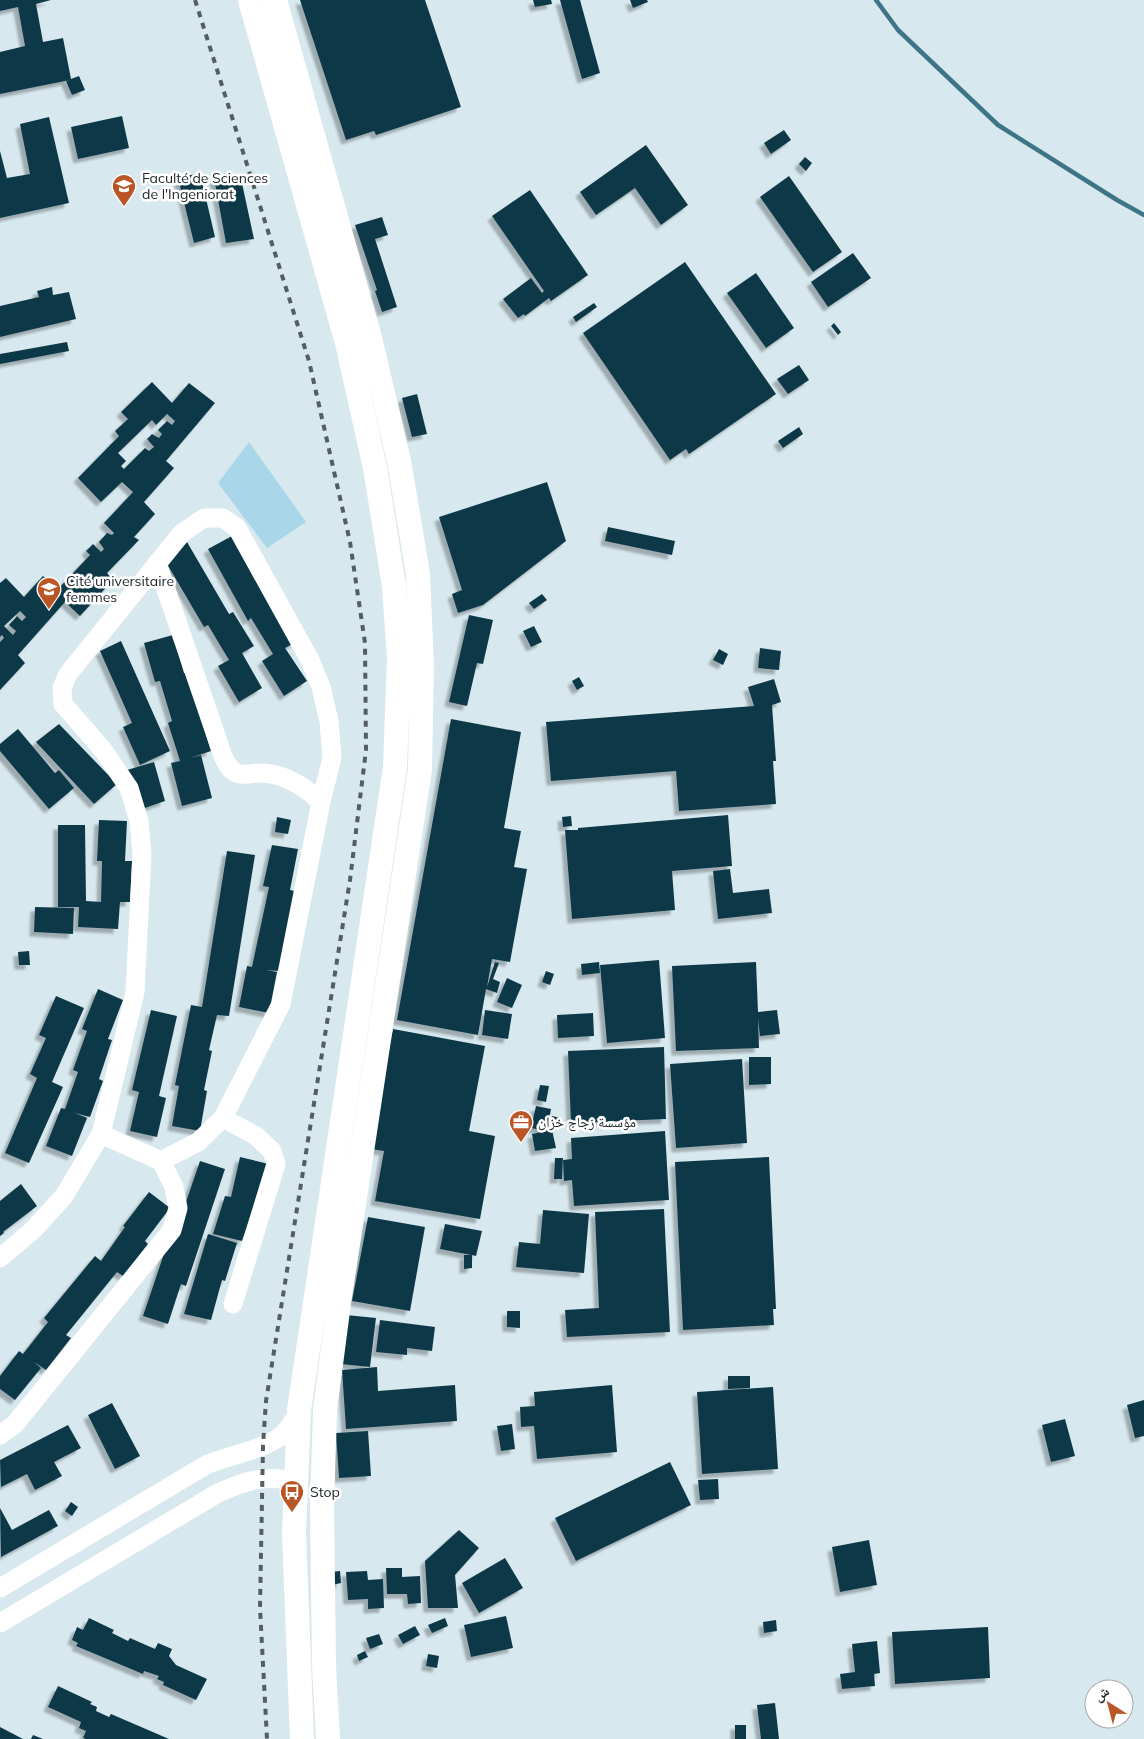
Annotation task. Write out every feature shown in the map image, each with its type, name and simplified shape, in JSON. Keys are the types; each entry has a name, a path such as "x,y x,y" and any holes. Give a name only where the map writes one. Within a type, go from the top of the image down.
{"main road":[{"path":"250,0 347,343 373,458 394,586 399,659 395,767 299,1410 294,1534 302,1739"},
{"path":"275,0 370,338 399,461 418,574 422,664 420,769 342,1284 325,1410 322,1505 324,1666 328,1739"}],"street":[{"path":"0,1258 33,1230 64,1196 101,1134 135,992 142,854 139,821 129,788 104,750 63,704 62,688 68,674 182,533 204,518 223,518 237,528 310,660 321,687 329,721 332,758 321,802 281,1004 222,1118 198,1142 161,1161"},
{"path":"157,563 223,756 230,769 238,774 262,773 282,777 297,783 321,802"},
{"path":"222,1118 256,1136 272,1151 276,1164 233,1304"},
{"path":"0,1435 15,1424 172,1230 178,1208 174,1187 161,1161 101,1134"},
{"path":"0,1588 206,1465 263,1445 281,1436 293,1423 299,1410"},
{"path":"0,1622 218,1494 239,1484 262,1478 276,1477 296,1481"}],"shaded area":[{"path":"249,442 306,522 267,548 218,483"}],"building":[{"path":"0,0 51,0 36,4 43,42 63,38 71,79 79,76 85,90 72,95 66,81 70,80 0,94 0,52 25,46 18,7 0,11"},
{"path":"300,0 425,0 461,107 376,135 374,131 346,140"},
{"path":"533,0 551,0 552,4 535,7"},
{"path":"560,0 580,0 600,73 582,79"},
{"path":"630,0 647,0 648,2 633,8"},
{"path":"122,116 129,148 78,159 71,127"},
{"path":"49,117 69,203 0,218 0,151 7,178 30,174 20,124"},
{"path":"784,130 791,140 771,154 764,143"},
{"path":"646,145 688,205 661,225 635,188 596,215 580,192"},
{"path":"805,157 812,163 806,171 799,164"},
{"path":"200,173 215,237 194,243 178,178"},
{"path":"240,174 254,239 226,243 214,178"},
{"path":"789,176 842,252 813,272 760,197"},
{"path":"530,190 588,275 551,301 549,298 525,316 524,314 518,318 503,299 531,278 542,293 544,291 492,216"},
{"path":"382,217 388,235 375,239 397,307 382,312 375,291 377,290 355,225"},
{"path":"853,253 871,278 828,307 811,282"},
{"path":"685,262 776,394 689,454 686,449 670,460 583,333"},
{"path":"756,273 794,328 766,348 727,293"},
{"path":"52,287 53,295 69,292 76,319 0,337 0,306 39,297 37,291"},
{"path":"594,303 597,307 576,322 573,317"},
{"path":"834,323 841,332 838,335 831,326"},
{"path":"67,342 69,351 0,364 0,354"},
{"path":"799,365 809,380 788,394 777,379"},
{"path":"152,382 172,403 189,383 215,403 166,461 174,468 144,502 155,514 134,537 139,540 107,573 113,580 80,616 65,602 18,655 25,663 0,690 0,642 4,638 2,635 0,637 0,583 6,578 24,597 43,576 58,589 90,555 86,551 93,544 101,552 104,549 99,542 107,533 112,535 114,533 104,523 133,492 122,482 101,502 78,478 119,436 115,431 128,419 121,412","holes":["167,414 175,421 172,425 167,421 158,430 162,434 159,438 152,434 147,439 154,447 149,451 145,448 124,469 121,466 126,461 118,453 152,420 156,425","20,611 26,617 22,621 17,616 9,625 16,631 13,635 4,626"]},
{"path":"417,394 427,434 412,437 402,398"},
{"path":"799,427 803,434 783,448 778,441"},
{"path":"547,482 566,541 483,605 458,613 452,594 462,590 439,517"},
{"path":"608,527 675,541 672,555 605,541"},
{"path":"232,536 273,606 263,612 275,605 296,642 285,648 307,681 284,696 262,661 273,654 251,618 248,621 208,549"},
{"path":"187,542 229,614 233,612 254,646 242,653 262,688 239,702 218,666 229,660 208,625 204,627 163,557"},
{"path":"542,594 547,600 534,609 529,603"},
{"path":"469,615 493,620 483,664 477,663 467,706 449,702"},
{"path":"534,626 542,642 531,647 523,631"},
{"path":"173,635 211,751 190,758 201,755 212,798 182,806 171,763 180,761 168,723 172,721 160,681 155,682 144,643"},
{"path":"121,641 170,751 140,765 123,727 132,723 100,651"},
{"path":"760,648 781,651 779,670 758,668"},
{"path":"719,649 728,654 723,665 713,660"},
{"path":"579,677 584,686 577,690 572,681"},
{"path":"774,679 781,702 772,705 776,761 773,761 776,804 679,811 676,771 551,781 546,722 754,706 748,687"},
{"path":"451,719 521,732 504,828 521,831 514,867 527,869 510,962 492,959 487,987 495,962 499,963 493,979 500,982 497,993 486,989 478,1035 397,1020"},
{"path":"59,724 117,784 94,804 36,742"},
{"path":"18,729 55,773 59,770 74,788 49,809 0,751 0,744"},
{"path":"154,762 165,801 139,810 127,770"},
{"path":"728,815 732,866 672,871 675,910 572,919 565,830"},
{"path":"571,816 572,826 563,827 562,817"},
{"path":"277,817 291,820 288,834 275,832"},
{"path":"99,820 127,821 125,861 132,861 130,902 120,902 118,929 78,927 79,907 58,907 58,825 85,825 86,901 101,902 102,861 97,861"},
{"path":"272,845 298,849 290,890 295,891 280,971 266,970 277,972 269,1013 239,1007 247,966 252,967 269,887 263,886"},
{"path":"227,851 255,855 229,1016 217,1015 209,1050 212,1051 204,1090 207,1091 200,1131 172,1126 179,1086 175,1085 191,1005 202,1007"},
{"path":"730,869 733,893 769,889 772,913 718,919 713,871"},
{"path":"35,907 74,908 73,934 34,932"},
{"path":"29,951 30,965 19,965 18,952"},
{"path":"659,960 665,1038 607,1043 600,965"},
{"path":"599,962 600,973 582,975 581,964"},
{"path":"756,962 758,1012 777,1010 780,1034 760,1036 758,1019 759,1048 676,1051 672,966"},
{"path":"546,971 554,974 550,985 542,982"},
{"path":"507,978 522,985 512,1008 497,1002"},
{"path":"98,989 123,1000 108,1039 112,1040 99,1079 103,1081 90,1117 75,1113 87,1118 72,1156 46,1146 61,1108 65,1109 78,1072 73,1070 87,1031 82,1029"},
{"path":"56,996 84,1008 52,1082 63,1087 29,1163 5,1153 37,1078 30,1074 46,1038 39,1035"},
{"path":"151,1010 177,1016 159,1096 166,1098 157,1137 130,1131 139,1092 132,1090"},
{"path":"485,1010 512,1014 508,1039 482,1035"},
{"path":"593,1013 594,1036 558,1038 557,1015"},
{"path":"393,1029 485,1046 469,1131 495,1136 480,1219 375,1201 384,1151 371,1149"},
{"path":"664,1047 666,1119 571,1123 568,1051"},
{"path":"749,1057 771,1057 771,1084 749,1085"},
{"path":"742,1059 747,1143 676,1148 670,1064"},
{"path":"540,1085 549,1086 546,1102 537,1100"},
{"path":"536,1106 551,1109 547,1131 552,1130 556,1148 535,1151 532,1134 546,1131 531,1128"},
{"path":"552,1116 560,1118 557,1129 549,1127"},
{"path":"665,1131 669,1200 574,1206 572,1180 564,1181 563,1160 572,1159 571,1138"},
{"path":"240,1157 269,1164 242,1241 213,1234 225,1196 231,1197"},
{"path":"769,1157 776,1309 773,1309 774,1325 683,1330 675,1162"},
{"path":"555,1158 563,1158 562,1179 554,1179"},
{"path":"200,1161 225,1169 186,1286 181,1284 168,1324 143,1316 169,1239 173,1240"},
{"path":"21,1184 37,1206 0,1236 0,1201"},
{"path":"149,1192 170,1208 145,1241 148,1244 123,1276 117,1272 66,1335 71,1338 46,1370 34,1362 41,1368 15,1400 0,1389 0,1376 19,1351 23,1354 48,1322 44,1318 95,1256 101,1261 125,1227 123,1226"},
{"path":"664,1209 670,1332 567,1337 565,1310 599,1308 595,1212"},
{"path":"543,1210 589,1214 584,1273 516,1267 519,1242 540,1244"},
{"path":"368,1217 425,1227 410,1311 352,1301"},
{"path":"445,1224 482,1231 476,1256 472,1255 472,1268 464,1269 464,1255 471,1255 440,1249"},
{"path":"208,1234 237,1243 225,1281 222,1280 211,1320 184,1314"},
{"path":"507,1311 520,1311 520,1328 507,1327"},
{"path":"346,1315 376,1318 370,1367 341,1364"},
{"path":"380,1320 435,1327 432,1351 407,1348 407,1355 376,1352"},
{"path":"377,1367 378,1391 455,1385 457,1421 346,1429 342,1370"},
{"path":"728,1376 750,1376 750,1388 728,1389"},
{"path":"612,1385 617,1452 537,1459 534,1426 521,1427 520,1407 535,1406 534,1392"},
{"path":"773,1387 778,1469 702,1474 697,1392"},
{"path":"1144,1400 1144,1436 1135,1438 1127,1405"},
{"path":"112,1403 140,1456 115,1469 88,1415"},
{"path":"1065,1419 1075,1456 1051,1462 1042,1425"},
{"path":"512,1424 515,1449 501,1451 497,1426"},
{"path":"68,1425 81,1448 54,1462 62,1476 35,1490 27,1474 1,1487 0,1460"},
{"path":"368,1431 371,1476 339,1478 336,1433"},
{"path":"670,1462 691,1505 576,1561 555,1518"},
{"path":"718,1479 719,1499 700,1500 698,1480"},
{"path":"71,1502 78,1507 72,1516 65,1511"},
{"path":"0,1508 12,1530 49,1510 58,1526 1,1557"},
{"path":"459,1530 479,1548 455,1575 458,1608 428,1608 425,1561"},
{"path":"869,1540 877,1585 840,1592 832,1547"},
{"path":"505,1558 523,1588 479,1613 462,1583"},
{"path":"386,1568 402,1568 402,1577 420,1576 421,1603 408,1604 407,1594 387,1594"},
{"path":"340,1571 341,1583 332,1585 331,1572"},
{"path":"367,1571 368,1580 383,1579 384,1608 368,1609 368,1599 348,1600 346,1572"},
{"path":"506,1616 513,1648 471,1657 464,1625"},
{"path":"89,1618 114,1630 112,1633 128,1641 130,1638 155,1649 158,1643 172,1649 169,1656 176,1665 207,1679 196,1700 163,1685 164,1682 157,1679 159,1676 144,1671 143,1674 76,1646 78,1643 72,1640 77,1627 83,1630"},
{"path":"445,1618 448,1626 432,1633 428,1625"},
{"path":"776,1620 777,1631 764,1633 763,1622"},
{"path":"415,1626 420,1635 403,1644 398,1635"},
{"path":"988,1627 990,1678 895,1684 892,1632"},
{"path":"379,1634 383,1644 370,1649 366,1638"},
{"path":"877,1641 880,1673 874,1674 875,1686 842,1689 840,1674 855,1672 852,1644"},
{"path":"365,1651 368,1657 359,1661 357,1655"},
{"path":"428,1654 439,1656 437,1668 426,1666"},
{"path":"58,1686 92,1702 90,1704 97,1707 96,1711 109,1717 111,1714 169,1739 83,1738 86,1731 79,1728 81,1722 48,1707"},
{"path":"775,1703 779,1739 761,1739 757,1705"},
{"path":"735,1725 746,1725 746,1739 735,1739"},
{"path":"0,1727 23,1739 0,1739"},
{"path":"33,1735 43,1739 31,1739"}],"waterway":[{"path":"876,0 898,30 998,125 1144,215"}],"railway":[{"path":"195,0 309,361 350,542 365,643 366,750 350,880 266,1401 263,1445 260,1608 267,1739"}],"place":[{"name":"Faculté de Sciences de l'Ingeniorat","path":"124,207"},
{"name":"Cité universitaire femmes","path":"49,610"},
{"name":"مؤسسة زجاج خزان","path":"521,1143"},
{"name":"Stop","path":"292,1513"}]}
